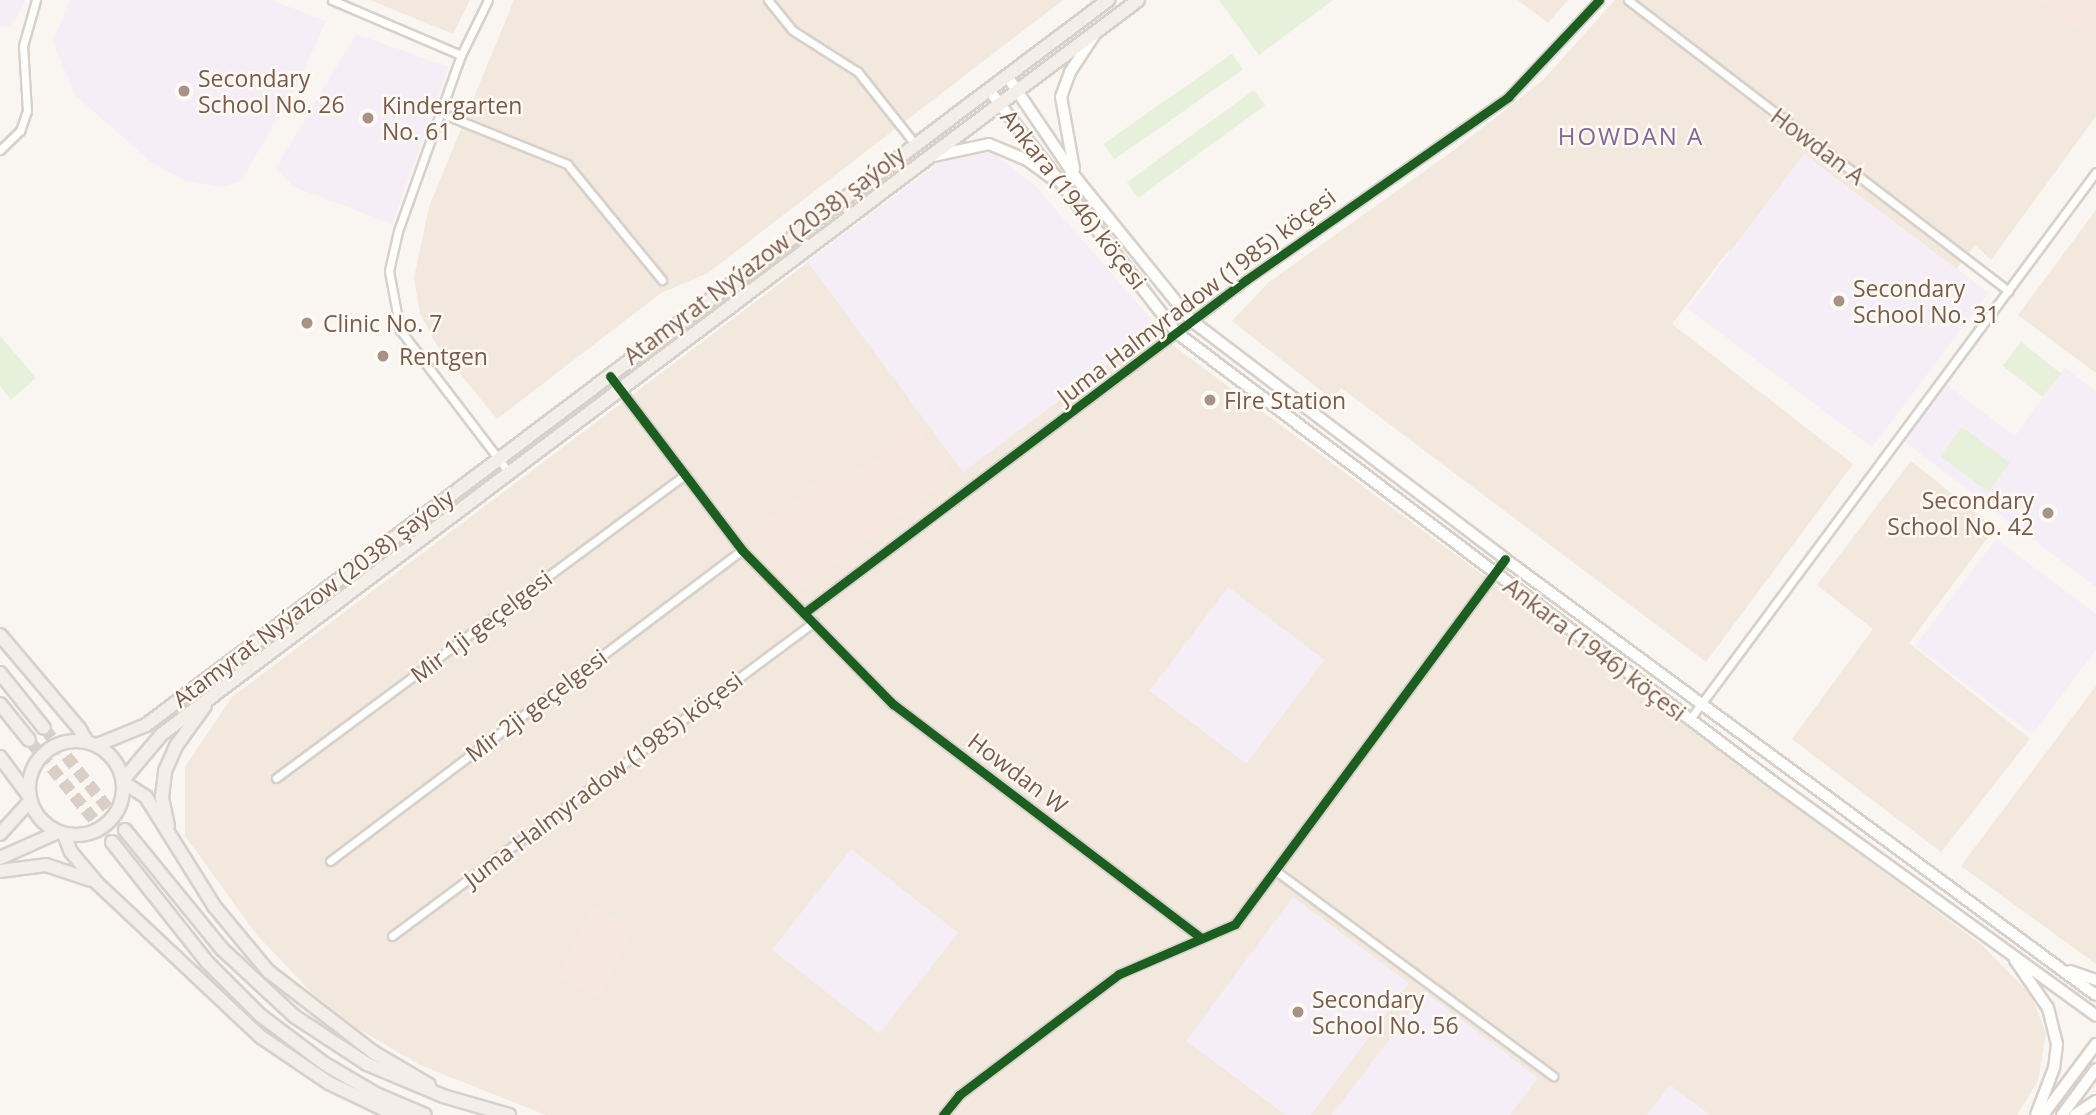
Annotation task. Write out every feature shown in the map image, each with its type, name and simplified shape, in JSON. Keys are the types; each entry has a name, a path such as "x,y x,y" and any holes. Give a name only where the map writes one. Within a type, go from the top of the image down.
{"main road":[{"name":"Atamyrat Nyýazow (2038) şaýoly","path":"92,744 146,725 1108,0"},
{"name":"Atamyrat Nyýazow (2038) şaýoly","path":"123,781 162,734 1138,0"},
{"path":"1076,178 1061,97 1070,72 1097,31"},
{"name":"Ankara (1946) köçesi","path":"1007,76 1076,178 1192,321 1505,559 2096,995"},
{"name":"Ankara (1946) köçesi","path":"989,90 1177,333 1690,719 2096,1016"},
{"path":"927,158 989,144 1027,160 1065,187"},
{"path":"0,635 92,744 115,761 123,781 120,805 107,824 87,835 61,833 41,821 30,799 0,757"},
{"path":"0,673 44,728"},
{"path":"170,833 162,797 165,771 176,746 208,702"},
{"path":"0,704 29,740"},
{"path":"0,834 30,799 33,767 46,752 64,743 92,744"},
{"path":"123,781 146,797 214,906 268,971 373,1052 443,1096"},
{"path":"125,830 222,949 273,1000 367,1064 443,1096 509,1115"},
{"path":"0,858 61,833"},
{"path":"61,833 71,852 97,883 261,1037 329,1083 385,1110 406,1115"},
{"path":"112,842 207,962 260,1015 325,1063 376,1094 425,1115"},
{"path":"0,871 28,865 56,866 97,883"},
{"path":"2007,950 2045,1000 2055,1034 2054,1068 2036,1115"},
{"path":"2058,966 2096,980"},
{"path":"2043,1115 2096,1044"},
{"path":"2062,1115 2096,1069"},
{"path":"2076,1115 2096,1101"}],"street":[{"path":"0,150 20,131 27,111 23,46 36,0"},
{"path":"332,0 461,55"},
{"path":"488,0 461,55 392,251 392,296 400,330 510,474"},
{"path":"768,0 792,30 858,72 915,144"},
{"name":"Juma Halmyradow (1985) köçesi","path":"804,612 1192,321 1508,97 1599,0"},
{"name":"Howdan A","path":"1628,0 2008,291"},
{"path":"441,113 568,164 662,280"},
{"path":"1690,719 2096,173"},
{"name":"Howdan W","path":"610,376 742,550 893,704 1200,937"},
{"name":"Mir 1ji geçelgesi","path":"276,778 686,474"},
{"name":"Mir 2ji geçelgesi","path":"330,861 742,550"},
{"path":"943,1115 959,1094 1119,974 1235,923 1505,559"},
{"name":"Juma Halmyradow (1985) köçesi","path":"392,936 814,622"},
{"path":"1276,871 1553,1076"}],"shaded area":[{"path":"0,0 26,0 12,25 0,27"},
{"name":"Secondary School No. 26","path":"70,0 271,0 326,21 296,87 240,182 219,187 184,180 151,162 75,95 53,42"},
{"path":"370,0 470,0 453,34"},
{"path":"514,0 1063,0 708,273 661,293 497,419 436,344 420,313 414,278 429,207"},
{"path":"1518,0 1568,0 1548,23"},
{"path":"1615,0 2096,0 2096,116 1991,260 1975,245 1879,370 1729,250 1672,324 1853,464 1706,662 1341,388 1332,399 1232,321 1269,282 1453,151 1543,80"},
{"path":"2038,0 2096,0 2096,43"},
{"name":"Kindergarten No. 61","path":"356,34 449,67 392,224 294,187 276,168"},
{"path":"992,152 1037,188 1167,341 1982,945 2031,995 2046,1033 2038,1081 2017,1115 546,1115 420,1065 355,1027 311,992 256,934 185,836 185,767 232,697 942,161"},
{"path":"992,152 1037,188 1158,327 963,472 807,261 942,161"},
{"name":"Secondary School No. 31","path":"1804,154 1988,293 1872,447 1688,308"},
{"path":"2096,210 2096,373 2018,315"},
{"name":"Secondary School No. 42","path":"2065,368 2096,391 2096,587 1902,440 1945,383 2015,436"},
{"path":"914,423 955,476 803,588 748,532 803,496 800,491 823,476 828,480 842,467 853,480 858,476 854,472 881,456 891,462 886,454"},
{"path":"1911,461 1995,528 1909,643 2030,739 1941,852 1792,739 1873,629 1817,585"},
{"path":"1996,539 2096,614 2096,649 2032,734 1915,646"},
{"path":"1228,587 1325,660 1246,764 1150,691"},
{"path":"2096,686 2096,964 1961,866"},
{"path":"851,849 958,933 879,1034 772,950"},
{"name":"Secondary School No. 56","path":"1293,897 1409,983 1311,1115 1286,1115 1186,1041"},
{"path":"592,905 635,925 600,998 558,978"},
{"path":"1425,992 1538,1078 1510,1115 1332,1115"},
{"path":"1670,1085 1710,1115 1647,1115"}],"green space":[{"path":"1219,0 1333,0 1259,55"},
{"path":"1232,54 1243,70 1114,160 1103,144"},
{"path":"1254,90 1265,105 1138,198 1127,182"},
{"path":"0,336 36,378 11,400 0,386"},
{"path":"2021,342 2061,373 2043,397 2003,366"},
{"path":"1962,427 2010,463 1988,492 1940,456"}],"tunnel":[{"path":"44,728 125,830"},
{"path":"29,740 112,842"}],"cycle path":[{"path":"804,613 1246,280 1508,97 1599,0"},
{"path":"610,376 742,550 893,704 1200,937"},
{"path":"943,1115 959,1095 1119,974 1235,924 1505,559"}],"place":[{"name":"Secondary School No. 26","path":"184,91"},
{"name":"Kindergarten No. 61","path":"368,118"},
{"name":"Secondary School No. 31","path":"1839,301"},
{"name":"Clinic No. 7","path":"307,323"},
{"name":"Rentgen","path":"383,356"},
{"name":"FIre Station","path":"1210,400"},
{"name":"Secondary School No. 42","path":"2048,513"},
{"name":"Secondary School No. 56","path":"1298,1012"}],"district":[{"name":"HOWDAN A","path":"1631,136"}]}
